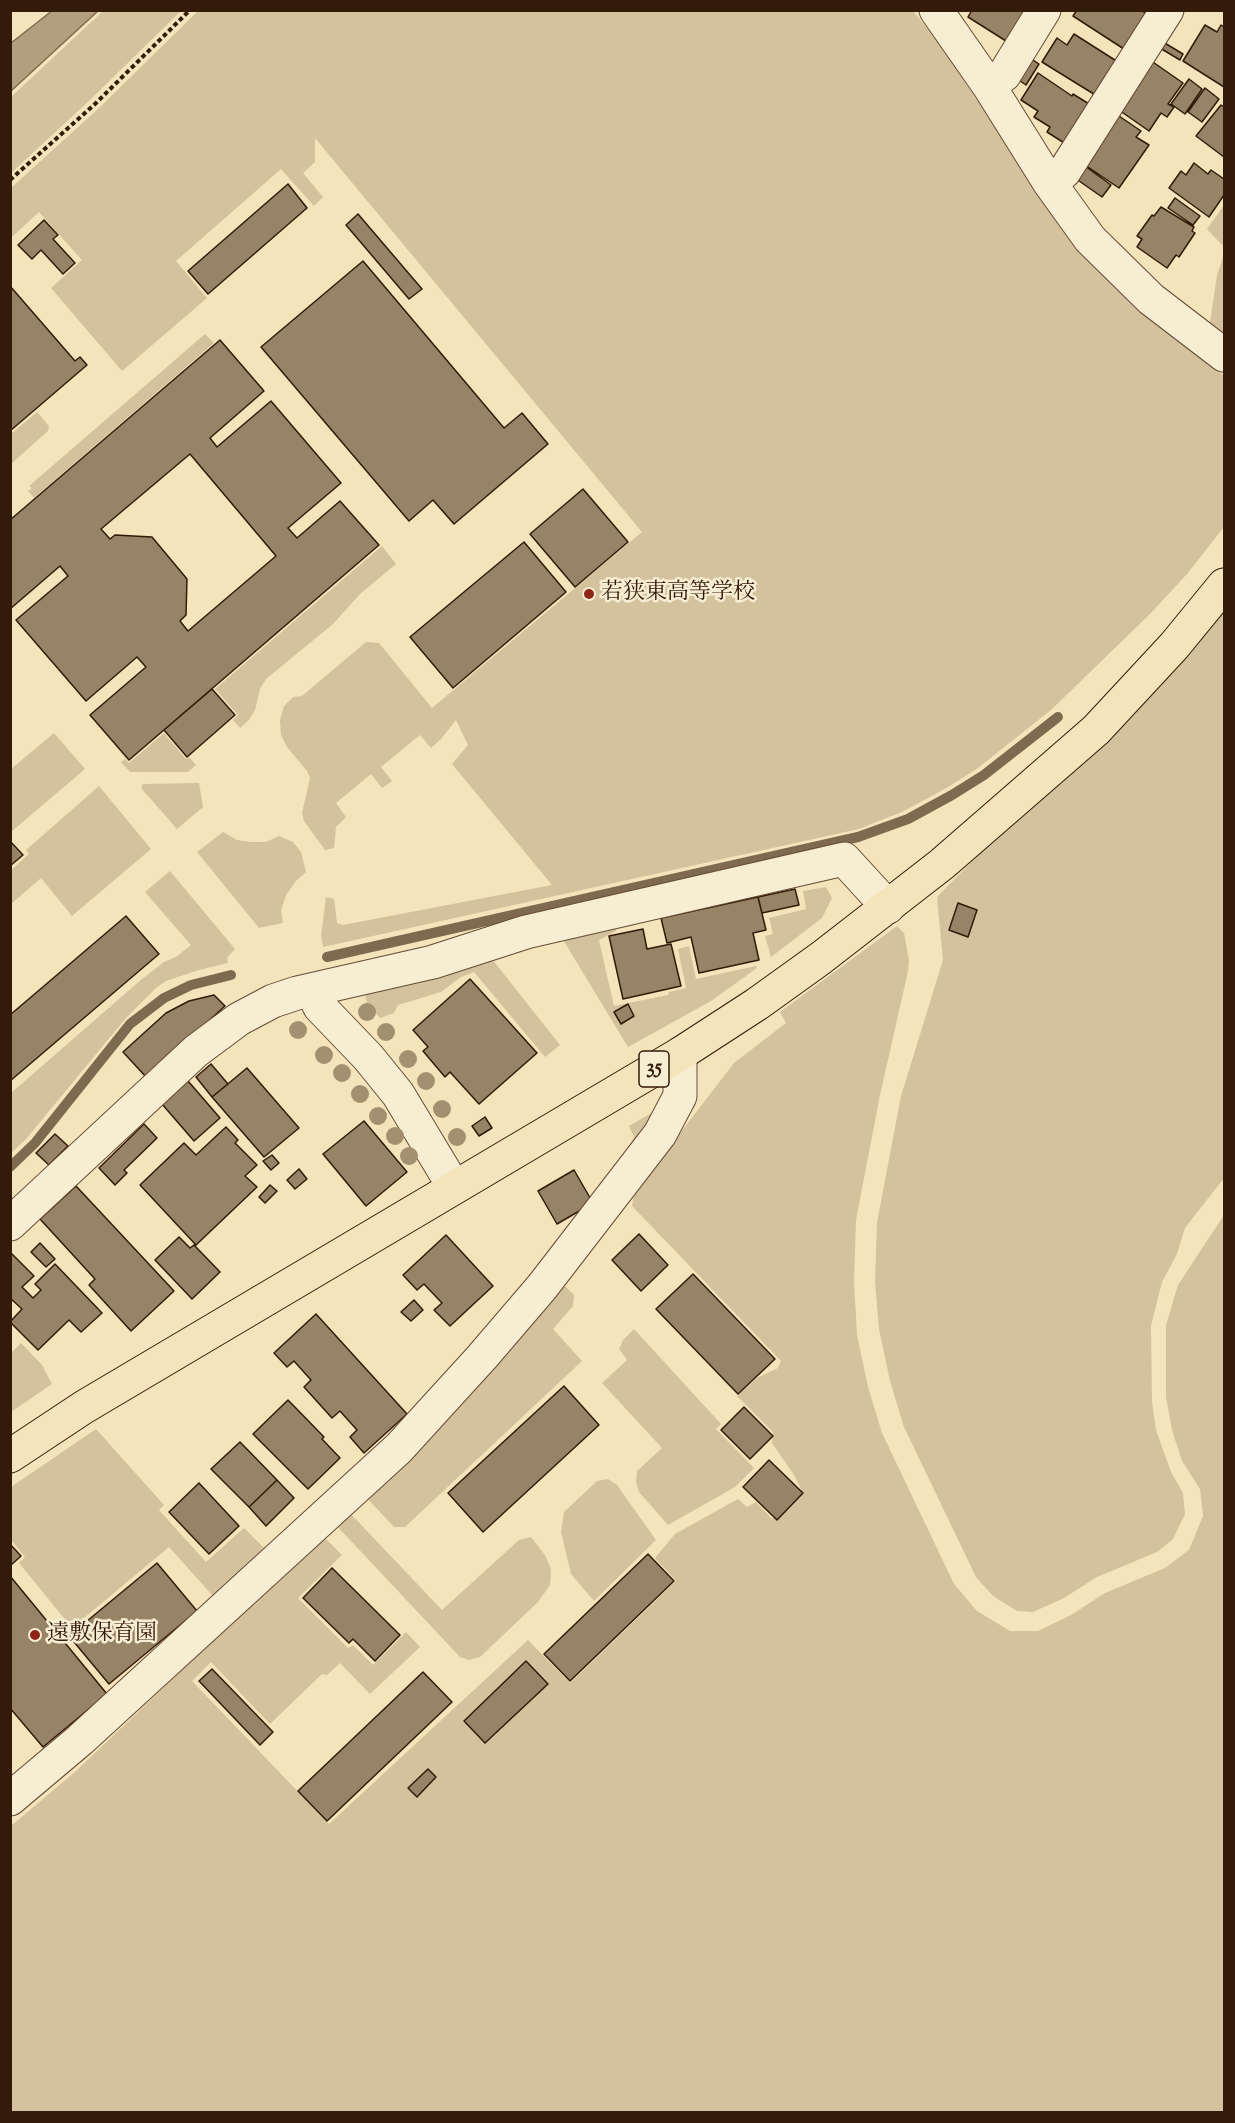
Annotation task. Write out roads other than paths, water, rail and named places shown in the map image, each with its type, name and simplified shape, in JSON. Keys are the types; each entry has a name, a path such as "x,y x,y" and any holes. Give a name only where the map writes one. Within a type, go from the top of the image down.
{"main road":[{"name":"35","path":"10,1456 84,1407 680,1054 757,1004 888,907 1002,814 1095,730 1174,646 1224,585"}],"street":[{"path":"936,10 989,86 1049,182 1090,239 1151,299 1224,355"},
{"path":"989,86 1004,75 1044,10"},
{"path":"1049,182 1064,172 1167,10"},
{"path":"10,1224 196,1051 239,1019 273,1001 434,962 526,932 844,860 888,907"},
{"path":"311,990 320,1007 368,1057 398,1094 454,1187"},
{"path":"10,1799 80,1740 399,1448 482,1357 542,1287 660,1134 680,1096 680,1054"}],"waterway":[{"path":"327,957 858,837 908,819 952,795 984,775 1058,717"},
{"path":"10,1167 35,1143 130,1024 164,998 191,985 231,975"}],"place":[{"name":"若狭東高等学校","path":"589,594"},
{"name":"遠敷保育園","path":"35,1635"}]}
